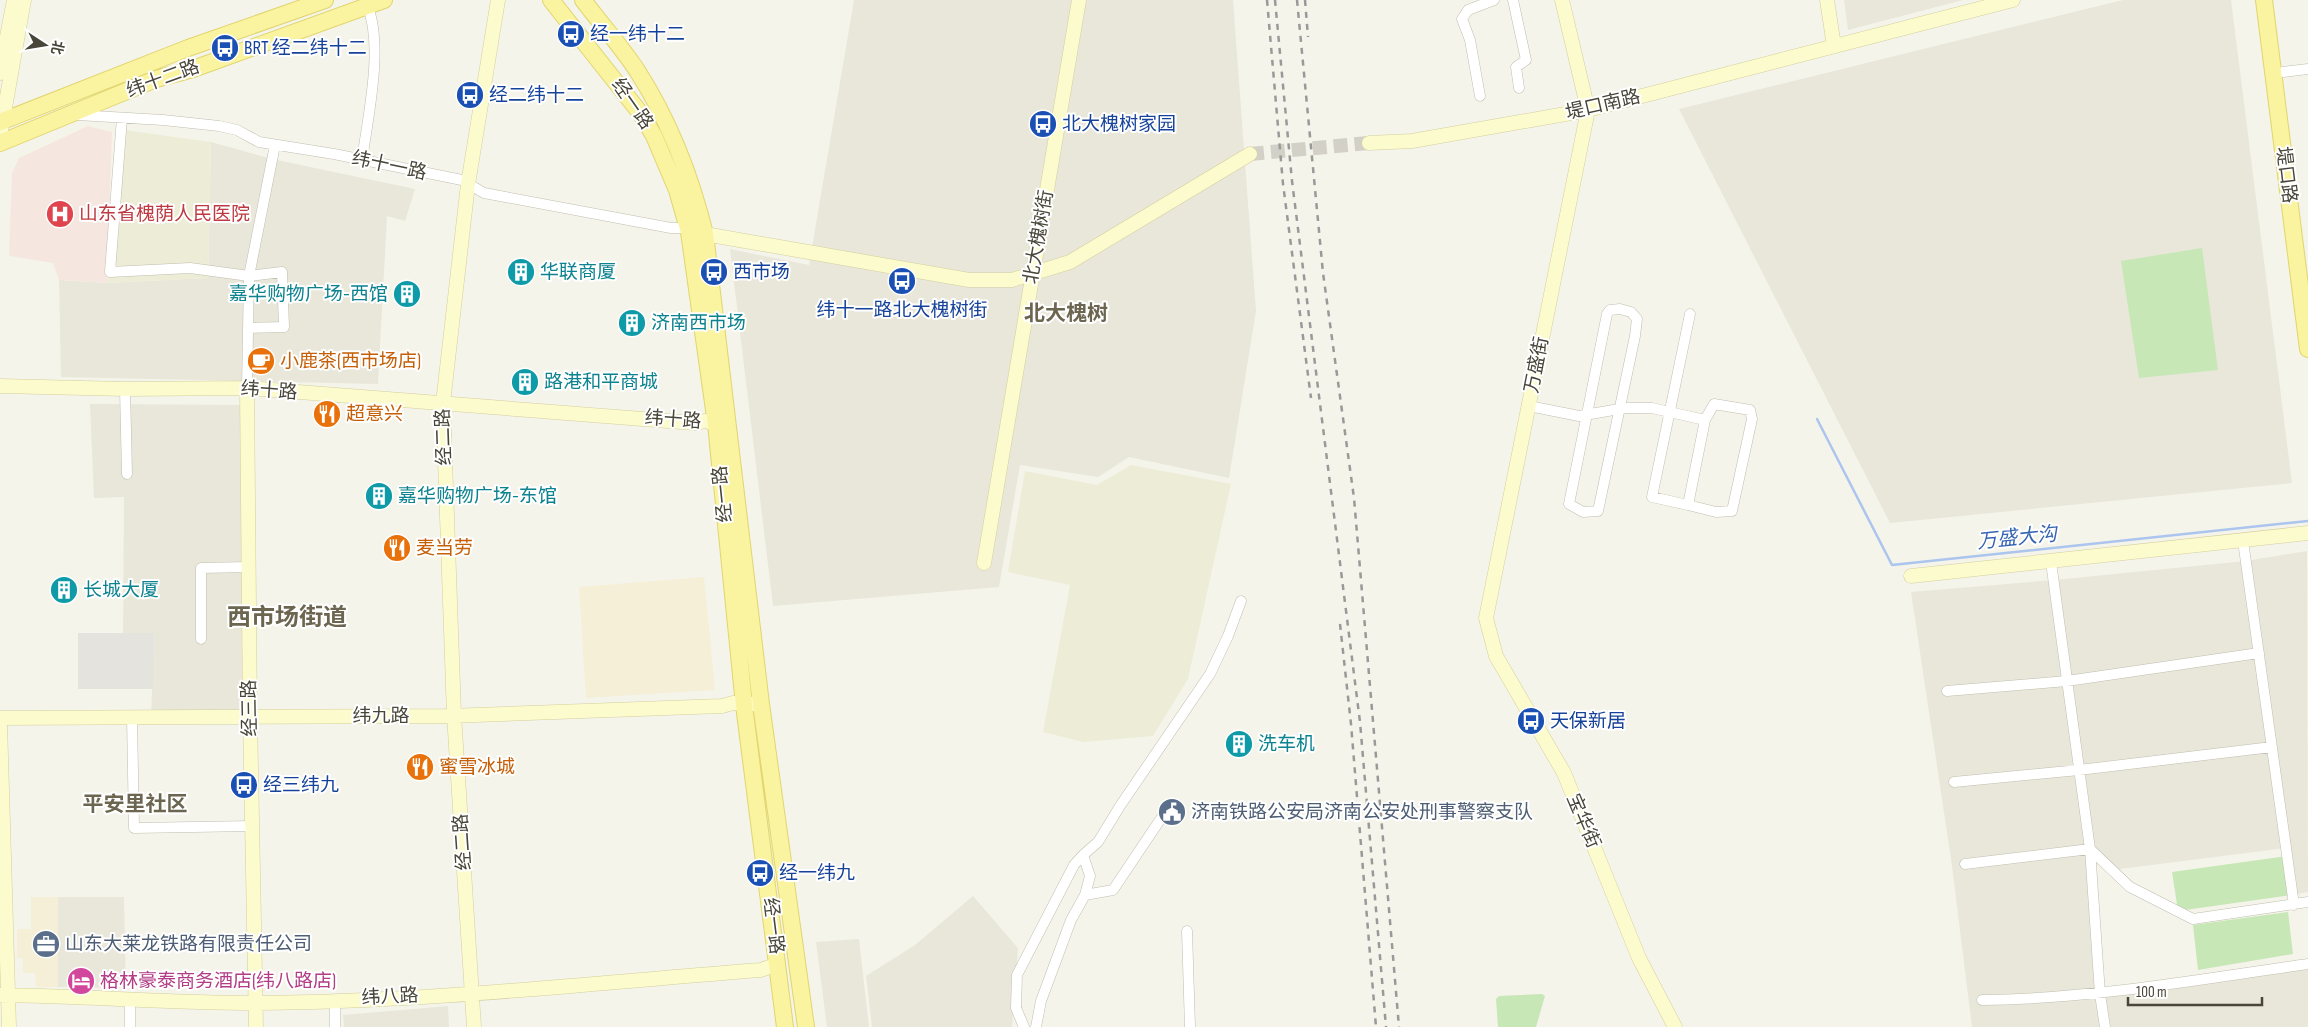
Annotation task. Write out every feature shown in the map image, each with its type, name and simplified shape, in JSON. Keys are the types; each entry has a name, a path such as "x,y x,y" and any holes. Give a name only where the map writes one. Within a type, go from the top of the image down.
{"main road":[{"name":"纬十二路","path":"1,126 188,48 325,0"},
{"name":"纬十二路","path":"0,144 156,79 193,68 384,0"},
{"name":"经一路","path":"552,0 641,114 654,136 697,233 806,1027"},
{"name":"经一路","path":"583,0 638,71 662,112 696,198 697,233 744,705 785,1027"},
{"name":"堤口路","path":"2264,0 2308,349"},
{"name":"堤口路","path":"2274,0 2308,266"}],"street":[{"path":"0,73 14,0"},
{"path":"1,126 24,0"},
{"name":"经二路","path":"474,1027 469,993 451,716 440,402 465,182 489,0"},
{"name":"经二路","path":"465,182 498,0"},
{"name":"北大槐树街","path":"984,563 1079,0"},
{"path":"1480,96 1470,40 1462,19 1468,10 1494,0"},
{"path":"1513,0 1526,60 1516,67 1519,88"},
{"path":"1562,0 1588,110"},
{"path":"1827,0 1834,46"},
{"name":"堤口南路","path":"1369,143 1412,141 1588,110 2013,0"},
{"path":"362,160 374,76 373,18 367,5"},
{"path":"2283,72 2308,69"},
{"name":"万盛街","path":"1486,618 1588,110"},
{"name":"纬十一路","path":"70,115 219,126 237,130 259,142 362,160 465,182 484,193 672,228 684,228 697,233"},
{"path":"122,118 110,272 190,268 250,276 282,272 284,327 248,328"},
{"path":"247,388 250,276 275,144"},
{"path":"697,233 969,280 1012,280 1070,262 1250,154"},
{"path":"1620,309 1631,312 1637,319 1598,512 1595,513 1583,512 1569,504 1587,414 1607,314 1610,310 1620,309"},
{"path":"1688,505 1705,420 1714,404 1750,410 1752,418 1732,510 1716,512 1688,505 1652,496 1690,314"},
{"name":"纬十路","path":"0,386 247,388 694,422 706,421 716,424"},
{"path":"125,388 127,474"},
{"name":"经三路","path":"247,388 250,716 256,1027"},
{"path":"1529,406 1562,414 1587,414 1619,409 1652,408 1705,420"},
{"path":"1911,576 2308,533"},
{"path":"2243,540 2294,904"},
{"path":"2051,562 2090,849 2100,994 2105,1027"},
{"path":"201,639 201,568 248,566"},
{"path":"1024,1027 1016,1008 1017,975 1074,865 1082,855 1098,842 1120,806 1210,674 1228,636 1241,602"},
{"name":"宝华街","path":"1486,618 1496,656 1564,773 1639,958 1675,1027"},
{"path":"1947,691 2067,681 2259,653"},
{"name":"纬九路","path":"0,718 451,716 722,706 733,703 744,705 761,704"},
{"path":"132,717 134,828 252,826"},
{"path":"0,723 4,995 9,1027"},
{"path":"1954,782 2079,770 2272,747"},
{"path":"1085,895 1113,890 1170,805"},
{"path":"2090,849 2130,887 2193,919 2308,902"},
{"path":"1965,864 2090,849"},
{"path":"1036,1027 1041,1001 1070,920 1085,895 1090,876 1082,855"},
{"path":"1187,931 1190,1027"},
{"path":"1982,1000 2025,1000 2100,994 2308,964"},
{"name":"纬八路","path":"4,995 256,1003 469,993 761,970 769,967 778,968"},
{"name":"经二路","path":"467,1027 469,993"},
{"path":"130,999 130,1027"},
{"path":"335,1000 336,1027"}],"shaded area":[{"path":"854,0 1233,0 1256,311 1229,478 1129,457 1098,477 1020,465 999,587 773,606 730,249 809,265"},
{"path":"1844,0 1963,0 1848,30"},
{"path":"2123,0 2231,0 2292,483 1890,523 1679,109"},
{"name":"山东省槐荫人民医院","path":"88,126 112,132 107,283 59,280 53,263 9,256 12,173 19,158"},
{"path":"124,130 211,142 208,278 107,283"},
{"path":"211,142 272,159 415,189 405,221 387,216 378,384 61,377 59,280 107,283 208,278"},
{"path":"90,404 243,405 247,714 151,718 154,633 123,633 124,497 94,498"},
{"path":"1131,465 1231,484 1188,679 1153,736 1083,742 1043,732 1070,585 1008,572 1025,471 1097,485"},
{"path":"2307,551 2308,892 2292,895 2286,848 2112,870 2090,850 2100,994 2308,965 2308,1027 1972,1027 1952,866 1911,592 2246,561"},
{"path":"704,577 715,690 586,698 579,587"},
{"path":"78,633 154,633 153,689 78,689"},
{"path":"973,896 1018,948 1012,1027 872,1027 866,976 915,945"},
{"path":"31,897 58,897 58,987 36,987 35,973 23,973 23,958 17,958 17,929 31,929"},
{"path":"58,897 124,897 126,988 58,987"},
{"path":"859,939 869,1027 827,1027 816,942"},
{"path":"448,1006 449,1027 344,1027 343,1015"}],"green space":[{"path":"2202,248 2218,370 2139,378 2121,261"},
{"path":"2287,856 2292,895 2178,911 2172,872"},
{"path":"2288,912 2293,954 2198,970 2193,925"},
{"path":"1542,994 1545,996 1536,1027 1498,1027 1496,999 1499,996"}],"waterway":[{"name":"万盛大沟","path":"1817,419 1892,565 2308,521"}],"tunnel":[{"path":"1250,154 1369,143"}],"railway":[{"path":"1267,0 1283,184 1311,398"},
{"path":"1275,0 1292,181 1360,722 1386,1027"},
{"path":"1297,0 1323,273 1354,498 1399,1027"},
{"path":"1305,0 1308,37"},
{"path":"1340,624 1351,724 1376,1027"}],"place":[{"name":"经一纬十二","path":"571,34"},
{"name":"BRT 经二纬十二","path":"225,48"},
{"name":"经二纬十二","path":"470,95"},
{"name":"北大槐树家园","path":"1043,124"},
{"name":"山东省槐荫人民医院","path":"60,214"},
{"name":"华联商厦","path":"521,272"},
{"name":"西市场","path":"714,272"},
{"name":"纬十一路北大槐树街","path":"902,281"},
{"name":"嘉华购物广场-西馆","path":"407,294"},
{"name":"济南西市场","path":"632,323"},
{"name":"小鹿茶(西市场店)","path":"261,361"},
{"name":"路港和平商城","path":"525,382"},
{"name":"超意兴","path":"327,414"},
{"name":"嘉华购物广场-东馆","path":"379,496"},
{"name":"麦当劳","path":"397,548"},
{"name":"长城大厦","path":"64,590"},
{"name":"天保新居","path":"1531,721"},
{"name":"洗车机","path":"1239,744"},
{"name":"蜜雪冰城","path":"420,767"},
{"name":"经三纬九","path":"244,785"},
{"name":"济南铁路公安局济南公安处刑事警察支队","path":"1172,812"},
{"name":"经一纬九","path":"760,873"},
{"name":"山东大莱龙铁路有限责任公司","path":"46,944"},
{"name":"格林豪泰商务酒店(纬八路店)","path":"81,981"}],"district":[{"name":"北大槐树","path":"1066,313"},
{"name":"西市场街道","path":"287,617"},
{"name":"平安里社区","path":"135,804"}]}
